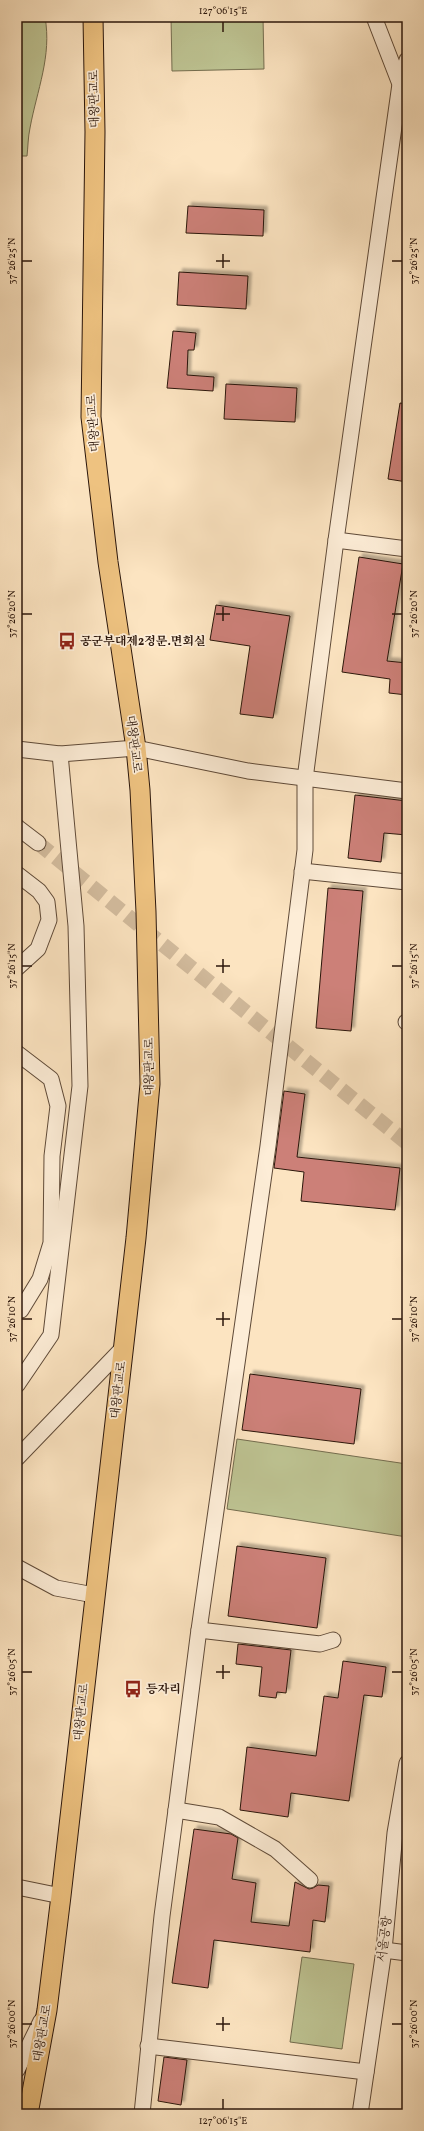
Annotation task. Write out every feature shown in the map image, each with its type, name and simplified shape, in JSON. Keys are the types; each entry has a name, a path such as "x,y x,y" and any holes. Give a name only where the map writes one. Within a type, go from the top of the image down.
{"main road":[{"name":"대왕판교로","path":"28,2114 47,2010 61,1896 94,1595 136,1238 150,1084 146,904 136,748 108,562 91,417 95,132 93,17"}],"street":[{"path":"374,17 400,84"},
{"path":"142,2114 148,2046 199,1630 268,1146 305,850 305,779 336,540 401,116 400,84 407,60"},
{"path":"336,540 407,549"},
{"path":"17,749 60,754 136,748 248,771 407,791"},
{"path":"17,1385 51,1335 80,1086 76,926 60,754"},
{"path":"17,827 38,843"},
{"path":"302,871 407,882"},
{"path":"17,874 39,891 47,902 49,920 38,949 17,968"},
{"path":"17,1053 51,1080 58,1106 52,1156 51,1243 40,1279 20,1310 17,1310"},
{"path":"17,1458 123,1348"},
{"path":"17,1567 56,1588 94,1595"},
{"path":"199,1630 320,1644 332,1640"},
{"name":"서울공항","path":"360,2114 384,1950 395,1832 407,1763"},
{"path":"176,1810 219,1817 275,1848 310,1880"},
{"path":"17,1887 61,1896"},
{"path":"384,1950 407,1953"},
{"path":"17,2070 47,2010"},
{"path":"148,2046 366,2072"}],"green space":[{"path":"17,17 45,17 47,31 47,45 43,73 29,131 27,156 17,156"},
{"path":"171,17 263,17 264,69 172,71"},
{"path":"237,1439 407,1464 407,1537 227,1509"},
{"path":"302,1957 354,1964 342,2049 290,2042"}],"building":[{"path":"188,206 264,210 263,236 186,233"},
{"path":"179,272 248,276 246,309 177,305"},
{"path":"173,331 196,333 194,350 188,350 187,375 214,377 213,391 167,388"},
{"path":"226,384 297,388 295,422 224,419"},
{"path":"400,403 407,404 407,482 388,479"},
{"path":"359,557 403,564 387,661 407,663 407,695 389,693 390,679 342,672"},
{"path":"216,605 290,616 273,718 240,714 250,646 210,640"},
{"path":"355,795 407,801 407,835 384,833 381,862 348,858"},
{"path":"328,888 363,891 351,1031 316,1028"},
{"path":"284,1091 305,1094 297,1157 400,1168 395,1210 301,1201 304,1172 274,1168"},
{"path":"250,1374 361,1389 354,1444 242,1430"},
{"path":"237,1546 326,1558 317,1628 228,1616"},
{"path":"238,1644 291,1650 286,1693 277,1692 276,1698 259,1696 262,1667 236,1664"},
{"path":"343,1661 386,1667 382,1697 364,1695 349,1801 291,1793 288,1817 240,1810 247,1747 316,1756 324,1696 338,1698"},
{"path":"194,1829 231,1834 238,1838 232,1879 256,1883 251,1922 289,1926 295,1882 309,1889 318,1885 329,1886 325,1922 313,1920 310,1952 214,1940 208,1988 172,1983"},
{"path":"164,2057 187,2060 181,2105 158,2101"}],"tunnel":[{"path":"38,843 407,1143"}],"place":[{"name":"공군부대제2정문.면회실","path":"67,641"},
{"name":"등자리","path":"133,1689"}]}
